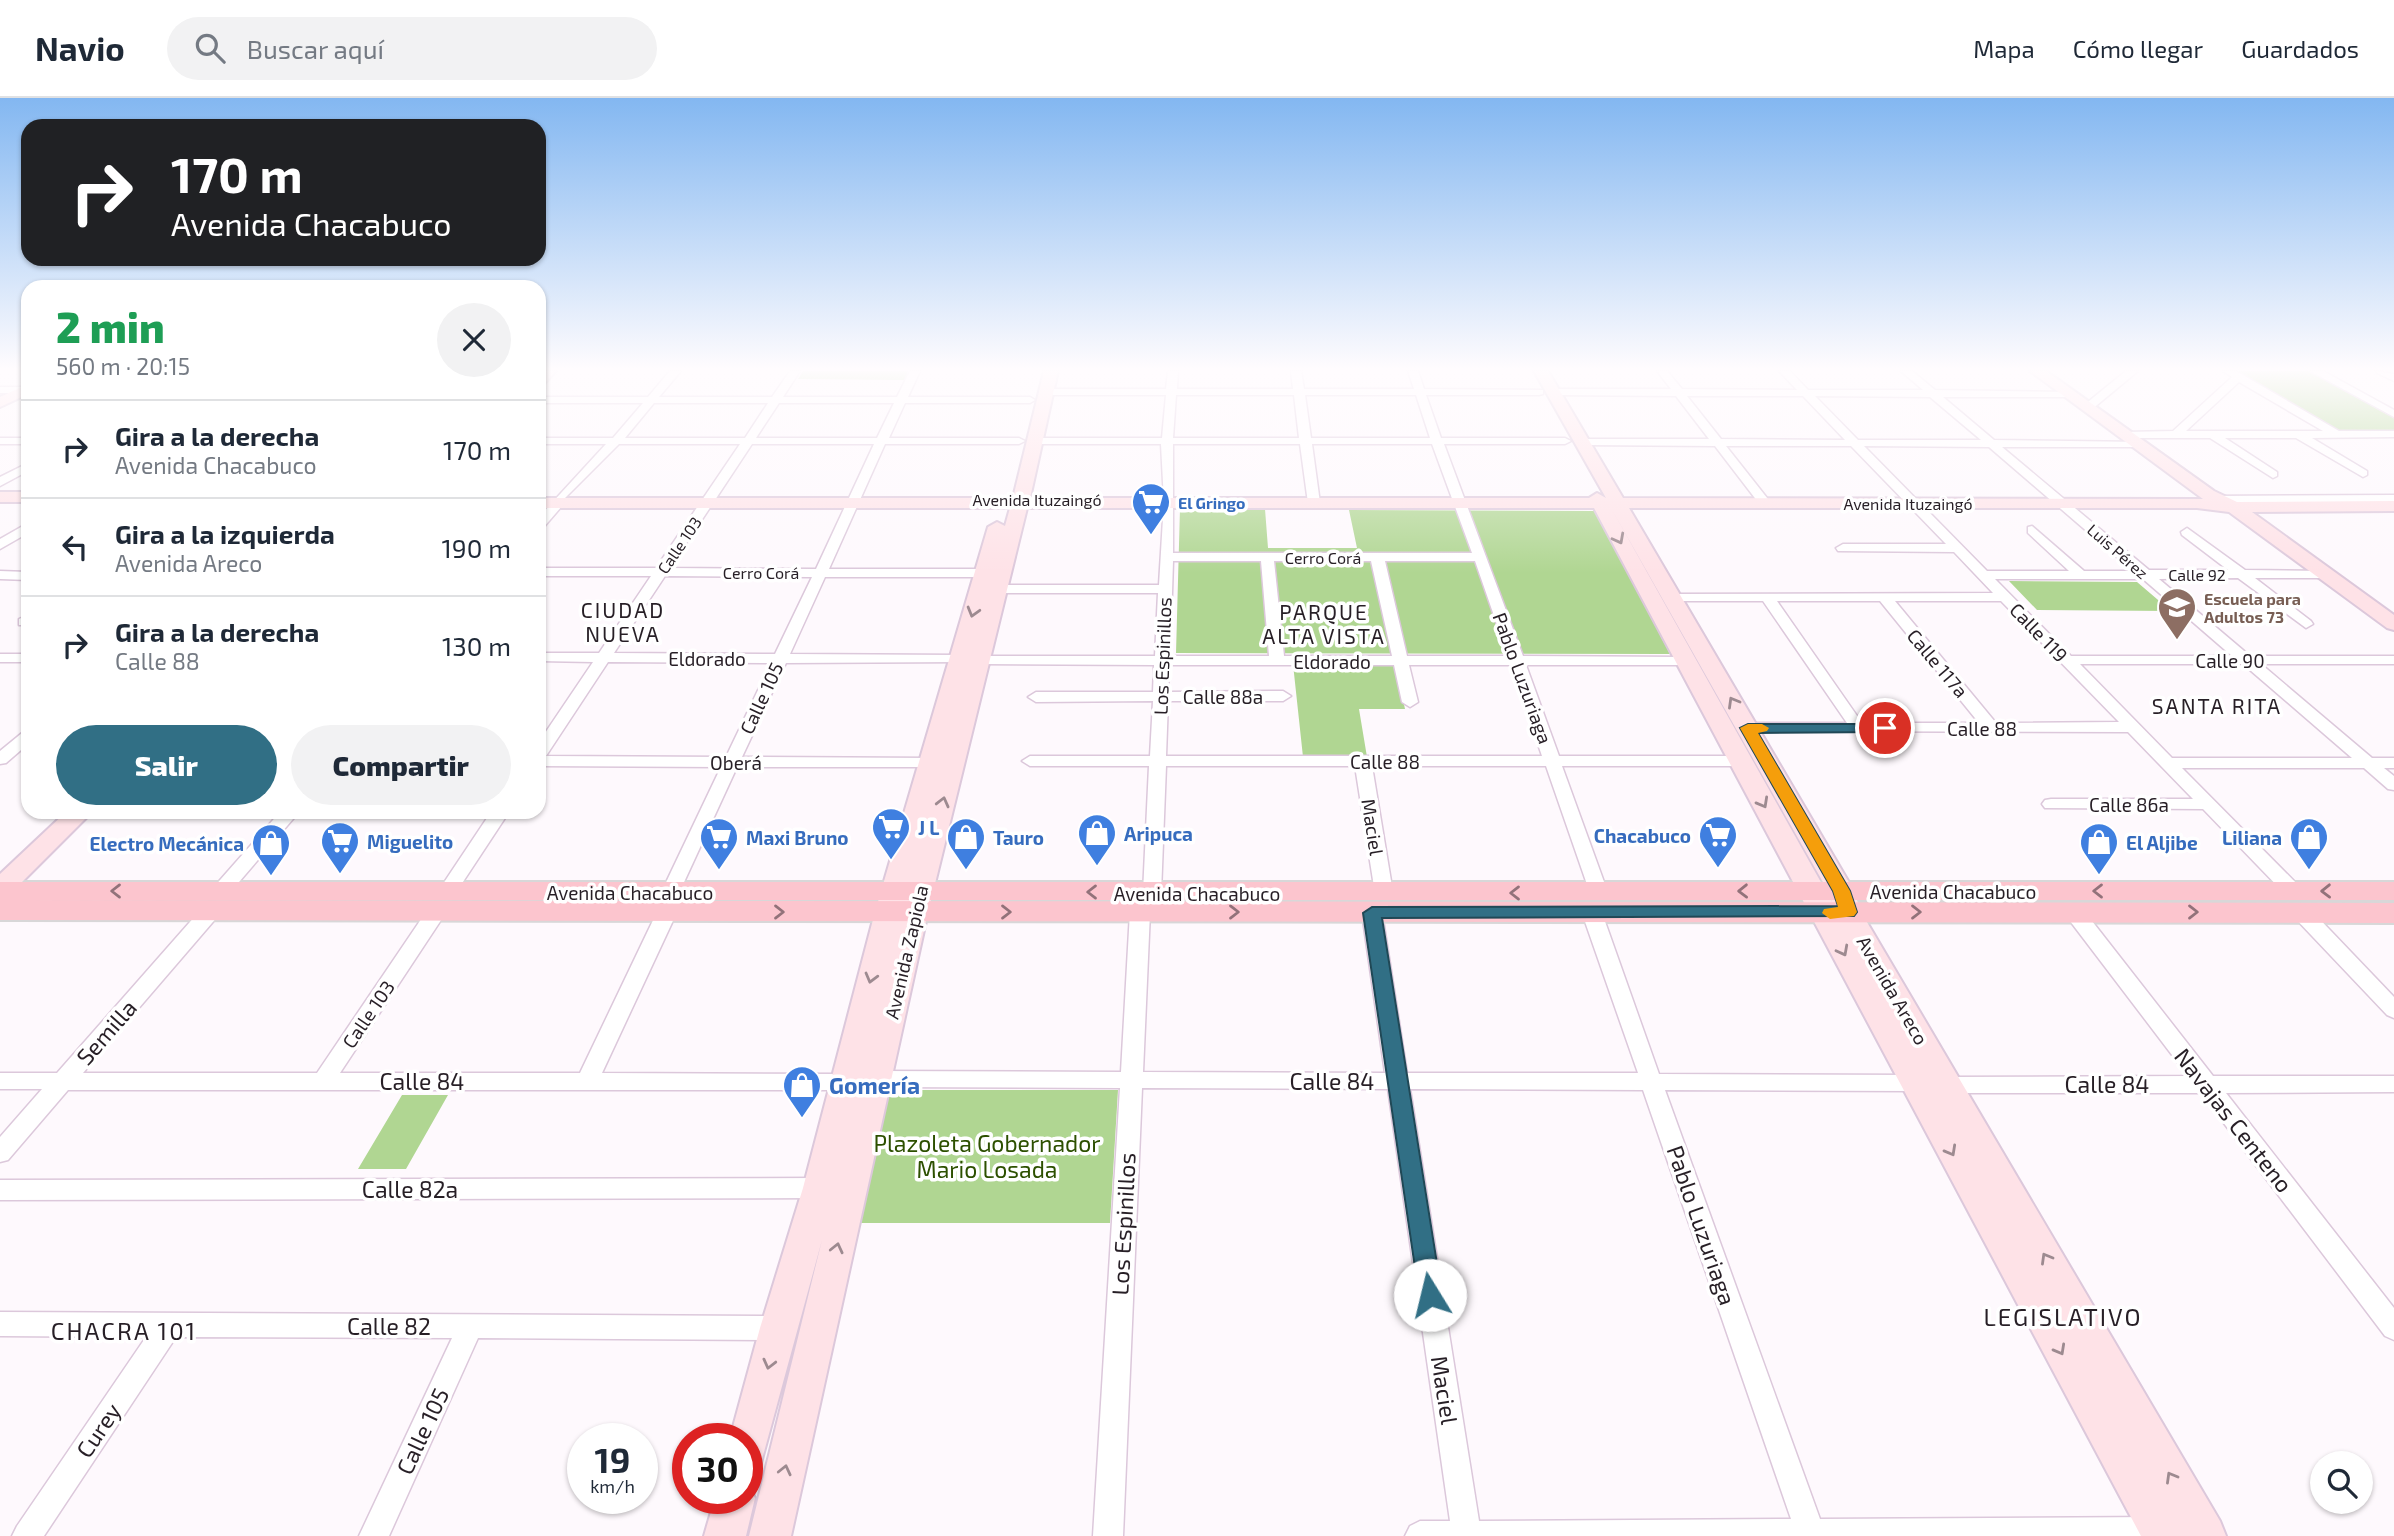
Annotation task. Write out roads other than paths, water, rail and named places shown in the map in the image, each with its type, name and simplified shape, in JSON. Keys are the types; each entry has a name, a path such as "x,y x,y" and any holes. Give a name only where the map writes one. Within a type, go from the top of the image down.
{"main road":[{"name":"Avenida Zapiola","path":"770,1536 860,1081 904,902 1028,438"},
{"name":"Avenida Areco","path":"1571,438 1606,502 1684,661 1740,761 1831,902"},
{"path":"2131,439 2317,574 2394,624"},
{"path":"0,497 21,497"},
{"name":"Avenida Ituzaingó","path":"546,498 853,501 2215,502 2394,506"},
{"name":"Avenida Ituzaingó","path":"546,502 560,500"},
{"name":"Avenida Areco","path":"1606,502 1673,597 1748,728 1831,902 1931,1084 2162,1534"},
{"path":"0,503 21,503"},
{"path":"2317,574 2394,638"},
{"name":"Avenida Zapiola","path":"904,902 932,763 969,660"},
{"path":"0,890 73,819"},
{"name":"Avenida Chacabuco","path":"0,890 216,902"},
{"name":"Avenida Chacabuco","path":"1831,902 2074,912 2297,902 2394,891"},
{"name":"Avenida Chacabuco","path":"0,910 216,902 2297,902 2394,913"},
{"name":"Avenida Zapiola","path":"754,1423 778,1328 820,1188 860,1081"},
{"name":"Avenida Areco","path":"1931,1084 2205,1536"},
{"path":"725,1536 731,1514"}],"street":[{"path":"546,517 619,438"},
{"name":"Calle 103","path":"546,744 750,438"},
{"name":"Calle 105","path":"587,1082 882,438"},
{"name":"Pablo Luzuriaga","path":"1434,438 1552,761 1651,1082 1811,1535"},
{"path":"1713,438 1765,503"},
{"name":"Calle 119","path":"1849,438 2207,804 2394,1010"},
{"name":"Luis Pérez","path":"1984,438 2394,785"},
{"path":"546,441 1991,444 2139,438"},
{"path":"2217,438 2273,474"},
{"path":"2305,438 2363,473"},
{"path":"0,441 21,441"},
{"name":"Los Espinillos","path":"1108,1536 1130,1080 1158,761 1168,501 1167,441"},
{"path":"1304,441 1313,501"},
{"path":"0,482 21,470"},
{"name":"Avenida Ituzaingó","path":"2215,502 2394,499"},
{"path":"2032,530 2080,574"},
{"path":"0,545 21,532"},
{"path":"2187,532 2306,624"},
{"path":"1843,548 1956,548"},
{"name":"Cerro Corá","path":"1166,557 1479,557"},
{"path":"1267,557 1277,661"},
{"path":"1377,557 1410,702"},
{"name":"Cerro Corá","path":"546,572 820,572 1165,589"},
{"name":"Calle 92","path":"1983,575 2317,574"},
{"path":"0,575 21,576"},
{"path":"1673,597 2004,597"},
{"path":"1767,597 1858,728"},
{"name":"Calle 117a","path":"1884,597 1992,728"},
{"name":"Eldorado","path":"546,657 1684,661"},
{"path":"0,659 21,659"},
{"name":"Calle 90","path":"2067,660 2394,660"},
{"name":"Calle 88a","path":"1037,697 1283,696"},
{"name":"Calle 88","path":"1748,728 2132,727"},
{"path":"0,758 21,742"},
{"name":"Oberá","path":"546,761 932,763"},
{"name":"Calle 88","path":"1030,761 1740,761"},
{"name":"Maciel","path":"1363,761 1398,1081 1467,1536"},
{"path":"2167,763 2394,763"},
{"name":"Calle 86a","path":"2051,804 2207,804"},
{"name":"Semilla","path":"0,1153 216,902 283,819"},
{"name":"Calle 103","path":"323,1081 495,819"},
{"name":"Navajas Centeno","path":"2074,912 2393,1325"},
{"name":"Calle 84","path":"0,1081 1130,1080 2394,1084"},
{"name":"Calle 82a","path":"0,1190 820,1188"},
{"name":"Calle 82","path":"0,1324 778,1328"},
{"name":"Curey","path":"27,1536 169,1325"},
{"name":"Calle 105","path":"374,1536 471,1326"},
{"path":"1420,1536 2162,1534"}],"place":[{"name":"El Gringo","path":"1151,536"},
{"name":"Escuela para Adultos 73","path":"2177,641"},
{"name":"J L","path":"891,861"},
{"name":"Aripuca","path":"1097,867"},
{"name":"Chacabuco","path":"1718,869"},
{"name":"Maxi Bruno","path":"719,871"},
{"name":"Tauro","path":"966,871"},
{"name":"Liliana","path":"2309,871"},
{"name":"Miguelito","path":"340,875"},
{"name":"El Aljibe","path":"2099,876"},
{"name":"Electro Mecánica","path":"271,877"},
{"name":"Gomería","path":"802,1119"}],"district":[{"name":"CIUDAD NUEVA","path":"623,621"},
{"name":"PARQUE ALTA VISTA","path":"1324,623"},
{"name":"SANTA RITA","path":"2217,705"},
{"name":"LEGISLATIVO","path":"2063,1316"},
{"name":"CHACRA 101","path":"124,1330"}],"park label":[{"name":"Plazoleta Gobernador Mario Losada","path":"987,1156"}]}
